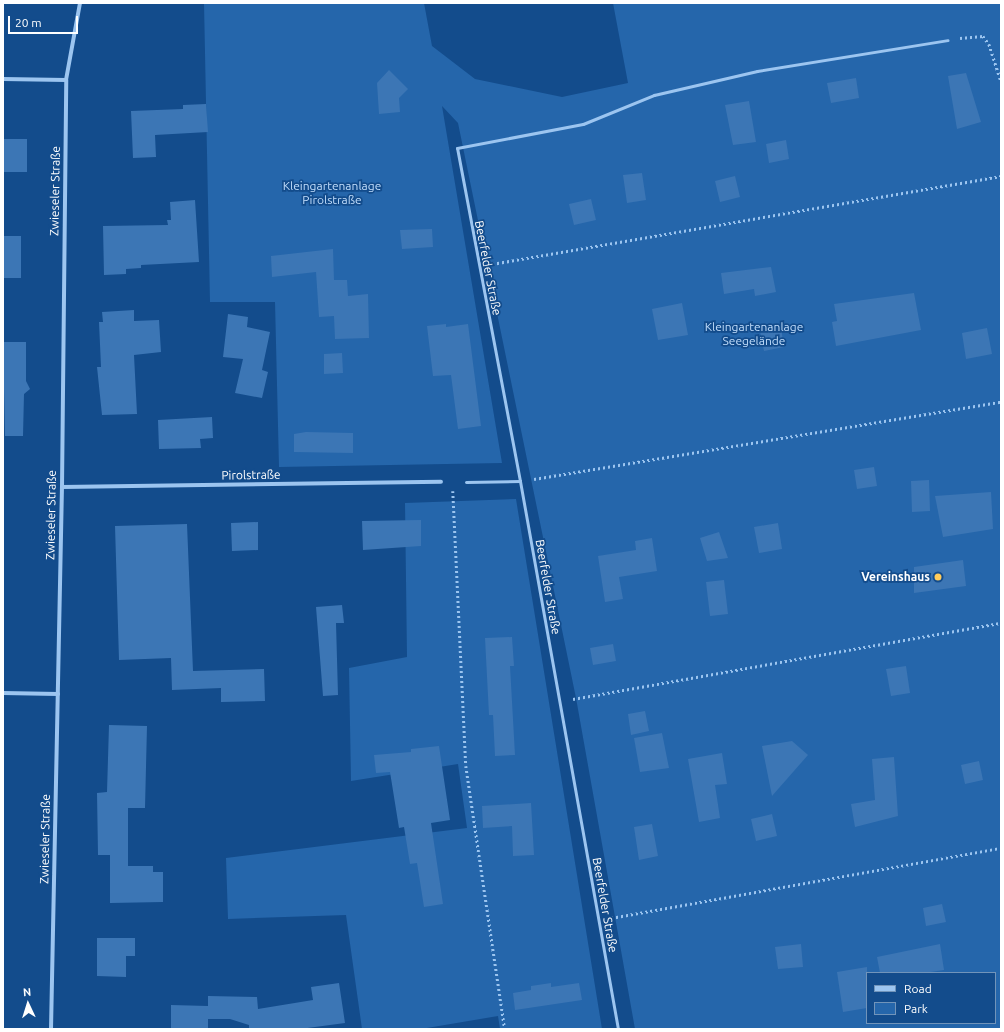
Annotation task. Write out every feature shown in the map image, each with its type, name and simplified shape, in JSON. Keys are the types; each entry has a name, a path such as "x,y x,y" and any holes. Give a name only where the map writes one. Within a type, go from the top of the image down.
{"street":[{"name":"Zwieseler Straße","path":"51,1029 62,487 66,80 80,3"},
{"path":"3,79 66,80"},
{"name":"Pirolstraße","path":"62,487 441,482"},
{"path":"3,693 58,694"}],"lane":[{"name":"Beerfelder Straße","path":"618,1029 520,481 478,267 457,148 583,124 654,95 757,71 948,40"},
{"path":"466,482 520,481"}],"path":[{"path":"948,40 983,36 989,44 1001,80"},
{"path":"478,267 1001,176"},
{"path":"533,480 1001,402"},
{"path":"452,482 466,766 505,1029"},
{"path":"559,701 1001,623"},
{"path":"598,920 1001,848"}],"green space":[{"name":"Kleingartenanlage Seegelände","path":"204,3 424,3 432,46 475,79 562,97 628,83 613,3 1001,3 1001,1029 635,1029 576,698 458,123 442,106 502,463 279,467 275,302 210,302"},
{"path":"516,499 602,1029 500,1029 498,1016 421,1029 362,1029 346,915 228,919 226,858 467,828 458,764 351,781 349,668 407,657 405,503"}],"building":[{"path":"389,70 408,89 399,98 400,112 379,114 377,83"},
{"path":"966,73 981,122 957,129 948,76"},
{"path":"856,78 859,98 831,103 827,83"},
{"path":"749,101 756,142 733,145 725,105"},
{"path":"206,104 208,132 155,135 156,157 133,158 131,111 183,109 183,105"},
{"path":"3,139 27,139 27,172 3,172"},
{"path":"786,140 789,159 769,163 766,144"},
{"path":"642,173 646,200 627,203 623,175"},
{"path":"735,176 740,197 720,202 715,181"},
{"path":"591,199 596,220 574,225 569,204"},
{"path":"195,200 199,262 141,265 141,268 126,269 126,274 104,275 103,226 168,225 167,220 171,220 170,202"},
{"path":"432,229 433,247 402,249 400,230"},
{"path":"3,236 21,236 21,278 3,278"},
{"path":"333,249 334,280 347,280 348,296 368,294 369,338 335,339 334,316 319,317 316,272 272,277 271,256"},
{"path":"771,267 776,292 755,296 754,289 724,294 721,273"},
{"path":"914,293 921,330 836,346 832,322 837,321 834,304"},
{"path":"682,303 688,335 658,340 652,309"},
{"path":"134,310 134,321 159,320 161,352 134,355 137,414 102,415 97,367 101,367 99,322 103,322 102,312"},
{"path":"228,314 248,317 247,327 270,332 262,370 268,372 262,398 235,393 243,359 223,357"},
{"path":"446,324 446,327 468,324 481,426 458,429 451,375 433,376 427,326"},
{"path":"781,328 784,347 764,351 760,331"},
{"path":"987,328 992,354 966,359 962,333"},
{"path":"3,342 26,342 26,381 30,389 24,394 23,436 5,436"},
{"path":"342,353 343,373 324,374 324,354"},
{"path":"212,417 213,438 200,439 201,448 159,449 158,420"},
{"path":"306,432 353,433 353,453 294,452 294,434"},
{"path":"874,467 877,486 857,489 854,470"},
{"path":"929,480 930,511 912,512 911,481"},
{"path":"991,492 993,529 943,537 935,496"},
{"path":"421,520 421,546 363,550 362,521"},
{"path":"258,522 258,550 232,551 231,523"},
{"path":"778,523 782,549 759,553 754,527"},
{"path":"187,524 193,671 264,669 265,701 221,702 221,688 172,690 171,658 119,660 115,526"},
{"path":"719,532 728,558 707,561 700,538"},
{"path":"652,538 657,571 619,577 623,599 605,602 598,556 636,550 635,541"},
{"name":"Vereinshaus","path":"963,560 966,586 914,593 914,567"},
{"path":"724,580 728,614 710,616 706,582"},
{"path":"342,605 344,623 336,623 338,695 323,696 316,607"},
{"path":"512,637 514,666 510,666 515,755 495,756 493,715 489,715 485,638"},
{"path":"613,644 616,661 593,665 590,648"},
{"path":"906,666 910,693 891,696 886,669"},
{"path":"645,711 649,731 631,735 628,714"},
{"path":"109,725 147,726 145,808 128,808 128,866 153,866 153,872 163,872 163,902 110,903 110,855 98,855 97,793 107,792"},
{"path":"662,733 669,768 640,772 634,738"},
{"path":"792,741 808,755 772,796 762,746"},
{"path":"439,746 450,820 431,823 443,904 424,907 417,863 410,864 404,827 399,828 390,772 376,773 374,755 411,752 411,749"},
{"path":"722,753 727,784 715,785 720,818 699,822 688,759"},
{"path":"894,757 898,816 855,827 851,804 875,800 872,759"},
{"path":"979,761 983,780 965,784 961,765"},
{"path":"531,803 534,855 513,856 512,826 483,828 482,806"},
{"path":"772,814 777,836 756,841 751,819"},
{"path":"652,824 658,856 639,860 634,827"},
{"path":"942,904 946,922 926,926 923,908"},
{"path":"97,938 135,938 135,956 126,956 126,977 97,976"},
{"path":"801,944 803,967 778,969 775,947"},
{"path":"940,944 944,970 931,972 880,972 877,957"},
{"path":"867,967 866,1008 843,1012 837,972"},
{"path":"339,983 345,1023 300,1029 249,1029 249,1025 230,1019 208,1019 208,1029 171,1029 171,1005 208,1006 208,996 257,997 258,1009 313,1000 311,987"},
{"path":"551,983 551,987 579,983 582,1000 515,1010 513,993 531,990 531,986"}],"place":[{"name":"Vereinshaus","path":"938,577"}],"park label":[{"name":"Kleingartenanlage Pirolstraße","path":"332,193"}]}
